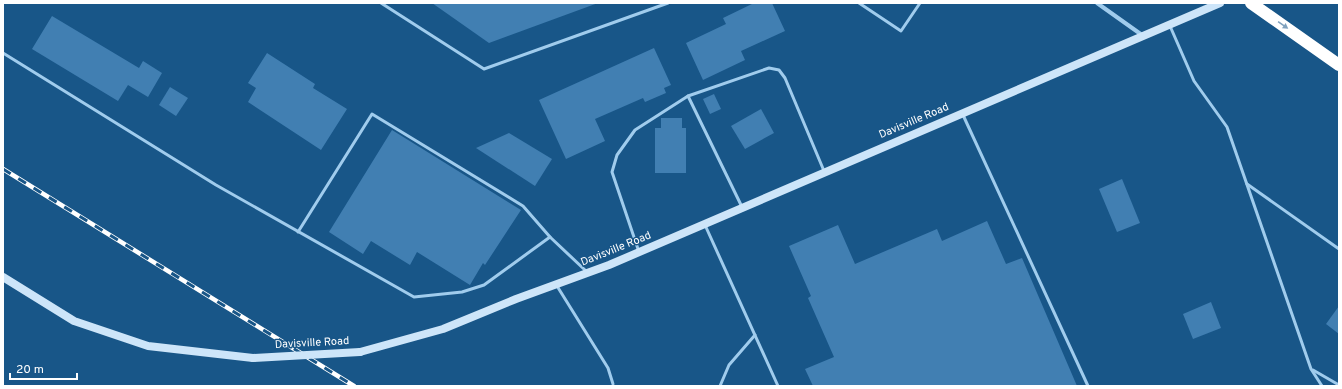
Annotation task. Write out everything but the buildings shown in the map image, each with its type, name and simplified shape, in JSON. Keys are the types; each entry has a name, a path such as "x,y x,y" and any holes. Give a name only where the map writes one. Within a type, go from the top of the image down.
{"highway":[{"path":"1251,3 1339,65"}],"street":[{"path":"1097,3 1142,35"},
{"name":"Davisville Road","path":"3,277 74,321 148,346 253,358 360,352 443,329 639,252 1142,35 1220,3"}],"lane":[{"path":"381,3 484,69 668,3"},
{"path":"859,3 901,31 920,3"},
{"path":"1169,24 1194,81 1227,127 1311,369 1322,386"},
{"path":"3,54 216,185 414,297 462,292 484,285 550,237"},
{"path":"639,252 612,172 617,155 635,130 688,96 769,68 779,70 785,78 824,172"},
{"path":"688,96 742,207"},
{"path":"962,113 1088,386"},
{"path":"298,232 372,114 523,206 550,237 588,272"},
{"path":"1247,184 1339,249"},
{"path":"704,224 778,386"},
{"path":"556,284 608,368 613,384"},
{"path":"720,386 729,365 755,335"},
{"path":"1311,369 1339,385"}],"railway":[{"path":"3,169 354,386"}]}
